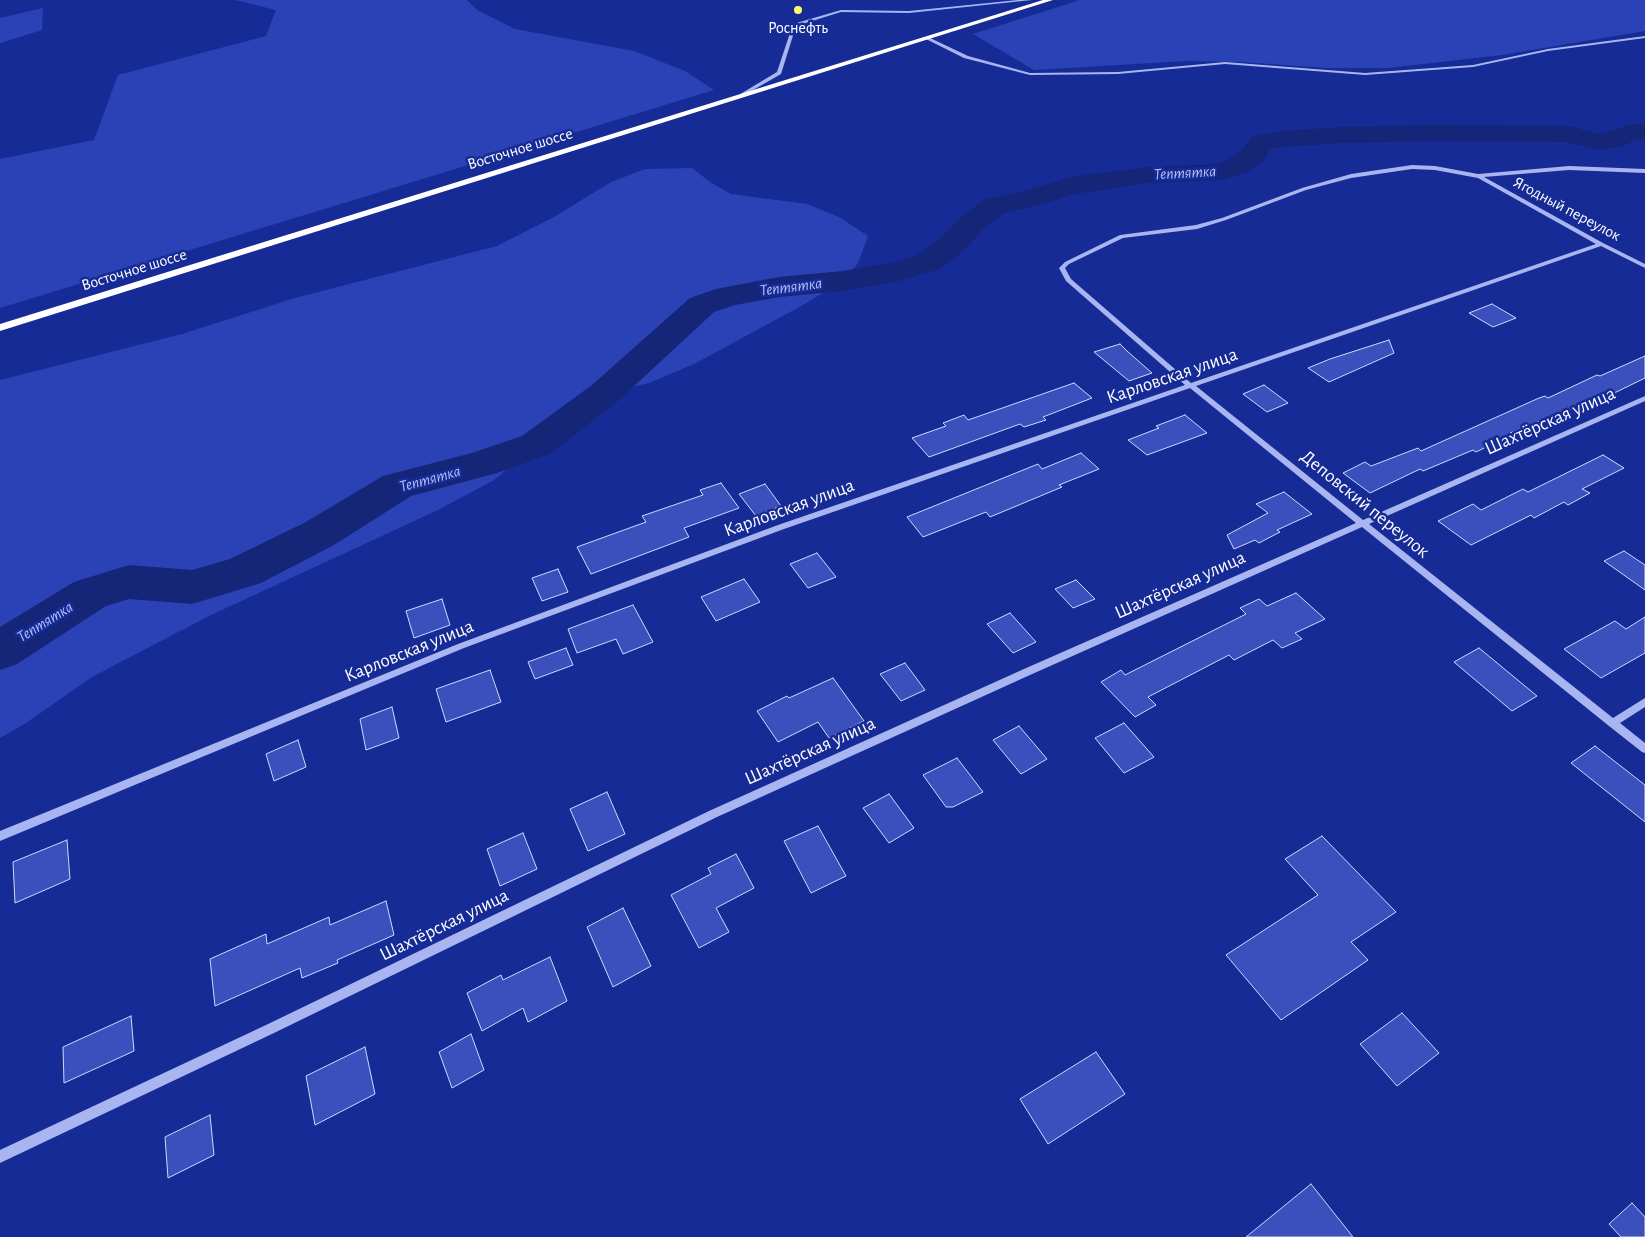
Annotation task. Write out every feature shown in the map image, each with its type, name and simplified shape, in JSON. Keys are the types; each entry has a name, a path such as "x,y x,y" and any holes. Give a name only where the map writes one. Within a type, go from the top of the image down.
{"highway":[{"name":"Восточное шоссе","path":"0,328 1050,0"}],"street":[{"path":"739,96 779,73 794,25 841,11 909,12 1030,0"},
{"path":"926,38 966,57 1030,74 1118,73 1226,63 1365,74 1473,66 1548,50 1645,37"},
{"name":"Деповский переулок","path":"1478,176 1412,166 1351,176 1304,189 1197,227 1122,236 1067,263 1062,268 1068,280 1192,387 1365,523 1645,749"},
{"path":"1478,176 1569,168 1645,172"},
{"name":"Ягодный переулок","path":"1478,176 1601,244 1645,266"},
{"name":"Карловская улица","path":"0,836 470,643 781,527 1192,387 1601,244"},
{"name":"Шахтёрская улица","path":"0,1157 279,1025 713,814 1018,676 1645,398"},
{"path":"1612,723 1645,702"}],"shaded area":[{"path":"235,0 467,0 477,10 515,29 634,51 685,71 714,90 0,308 0,159 94,140 118,75 266,36 276,10"},
{"path":"1080,0 1645,0 1645,31 1502,55 1388,68 1326,68 1243,62 1186,61 1034,70 973,34"},
{"path":"43,8 42,30 0,43 0,18"},
{"path":"692,168 710,182 731,194 807,204 839,217 868,236 858,263 843,281 803,305 694,364 649,383 605,393 576,422 536,445 494,480 440,509 209,616 92,677 26,723 0,738 0,380 182,334 295,298 497,246 554,217 611,182 645,169"}],"building":[{"path":"1492,304 1516,318 1493,327 1469,313"},
{"path":"1389,340 1394,353 1329,382 1308,368 1330,359"},
{"path":"1120,344 1152,373 1129,381 1094,352"},
{"path":"1645,356 1645,378 1600,400 1598,399 1510,433 1513,434 1476,452 1473,450 1423,471 1420,469 1370,493 1343,473 1365,462 1371,466 1418,448 1421,451 1539,398 1545,396 1548,398 1597,375 1600,376"},
{"path":"1074,383 1092,398 1043,417 1046,420 1024,427 1020,424 929,457 912,438 946,426 943,423 964,415 968,420"},
{"path":"1264,385 1288,403 1267,412 1243,394"},
{"path":"1185,415 1207,433 1147,455 1128,440 1159,428 1156,426"},
{"path":"1081,453 1099,469 1059,485 1062,487 990,517 986,512 923,537 907,517 1038,464 1042,469"},
{"path":"1603,455 1624,468 1582,489 1590,493 1568,505 1564,502 1534,518 1531,515 1471,545 1438,521 1473,504 1481,510 1523,489 1528,492"},
{"path":"721,483 739,508 684,528 689,537 591,574 577,547 646,522 642,516 703,495 700,490"},
{"path":"765,484 781,506 756,516 739,494"},
{"path":"1284,492 1312,514 1277,530 1280,532 1259,543 1255,540 1234,549 1227,535 1268,513 1256,504"},
{"path":"1624,551 1645,565 1645,590 1604,561"},
{"path":"817,553 836,577 808,588 790,564"},
{"path":"558,569 568,592 542,601 532,578"},
{"path":"744,579 760,602 716,621 701,597"},
{"path":"1076,580 1095,599 1073,608 1055,589"},
{"path":"1296,593 1325,619 1295,633 1302,639 1282,648 1273,640 1234,660 1229,655 1148,697 1156,705 1135,717 1101,682 1121,670 1125,675 1246,614 1240,608 1259,599 1267,606"},
{"path":"442,599 450,625 414,638 406,611"},
{"path":"633,605 653,642 623,654 616,639 577,653 568,629"},
{"path":"1010,613 1036,642 1013,653 987,624"},
{"path":"1645,617 1645,653 1601,678 1564,649 1615,621 1626,629"},
{"path":"566,648 573,665 535,679 528,662"},
{"path":"1479,648 1537,696 1512,711 1454,662"},
{"path":"905,663 925,690 901,701 880,674"},
{"path":"490,670 501,702 446,722 436,689"},
{"path":"833,678 864,721 829,738 818,722 778,742 757,711 787,696 789,698"},
{"path":"392,707 399,738 366,750 360,719"},
{"path":"1124,723 1154,757 1124,773 1095,738"},
{"path":"1019,726 1047,759 1021,774 993,740"},
{"path":"298,740 306,767 274,781 266,754"},
{"path":"1595,746 1645,785 1645,822 1571,763"},
{"path":"957,758 983,792 953,807 946,807 923,775"},
{"path":"607,792 625,834 588,851 570,809"},
{"path":"889,794 914,828 889,843 863,808"},
{"path":"818,826 846,876 811,893 784,841"},
{"path":"523,833 537,869 500,886 487,849"},
{"path":"1322,836 1396,912 1351,942 1368,960 1281,1020 1226,955 1318,895 1285,859"},
{"path":"67,840 70,879 15,903 13,862"},
{"path":"736,854 754,888 716,908 729,932 699,948 671,895 711,874 708,868"},
{"path":"386,901 394,935 337,960 338,963 302,978 300,968 215,1006 210,959 266,934 267,944 329,917 330,925"},
{"path":"623,908 651,966 613,987 587,927"},
{"path":"550,957 567,1001 528,1022 523,1008 482,1031 467,993 501,975 503,980"},
{"path":"1402,1013 1439,1053 1397,1086 1360,1044"},
{"path":"131,1016 134,1051 64,1083 63,1047"},
{"path":"471,1034 484,1070 452,1088 439,1052"},
{"path":"365,1047 375,1094 315,1125 306,1076"},
{"path":"1096,1052 1125,1094 1048,1144 1020,1099"},
{"path":"210,1115 214,1155 168,1178 165,1137"},
{"path":"1311,1184 1353,1237 1246,1237"},
{"path":"1632,1203 1645,1217 1645,1237 1621,1237 1609,1224"}],"waterway":[{"name":"Тептятка","path":"0,651 90,594 129,582 192,587 245,571 319,534 397,486 483,464 536,445 605,393 702,305 728,296 779,287 843,281 898,271 929,262 956,241 973,222 994,206 1029,199 1071,186 1147,175 1221,172 1238,166 1254,154 1261,143 1282,139 1342,135 1432,133 1569,134 1590,141 1600,142 1614,140 1632,132 1645,132"}],"place":[{"name":"Роснефть","path":"798,10"}]}
